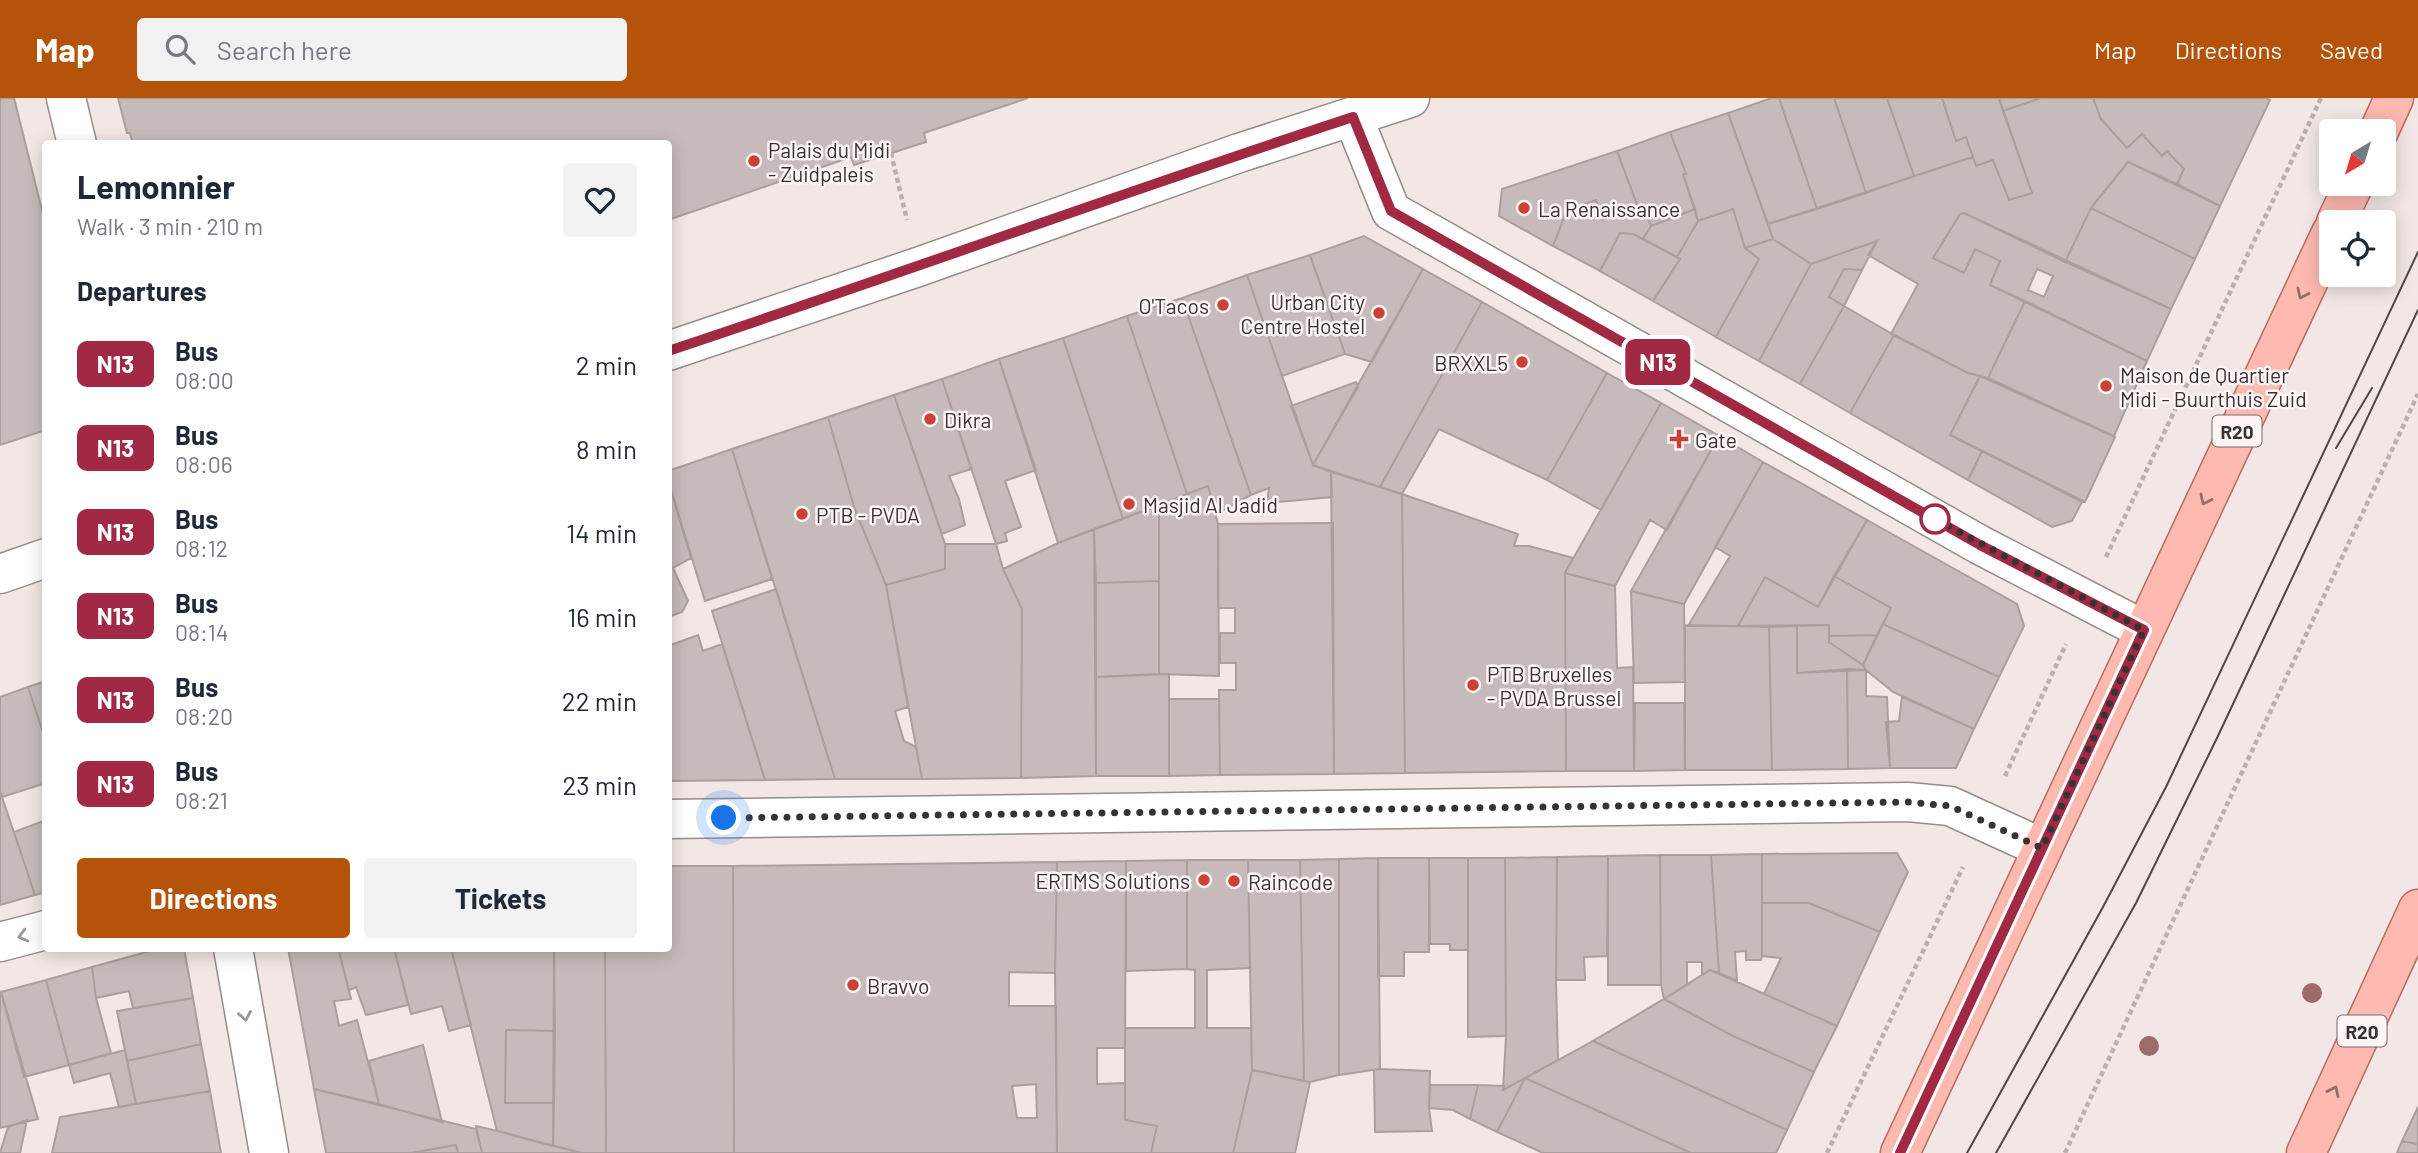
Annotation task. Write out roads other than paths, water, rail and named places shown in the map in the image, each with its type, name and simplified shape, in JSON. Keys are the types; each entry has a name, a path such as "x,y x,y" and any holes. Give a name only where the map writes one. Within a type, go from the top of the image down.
{"main road":[{"path":"2384,119 2394,98"},
{"name":"R20","path":"1900,1153 2319,258"},
{"name":"R20","path":"2306,1153 2418,909"}],"street":[{"path":"66,98 76,140"},
{"path":"672,350 918,267 1239,153 1410,98"},
{"path":"1353,117 1391,211 1980,545 2144,630"},
{"path":"0,574 42,559"},
{"path":"672,819 1908,802 1950,806 2042,848"},
{"path":"0,942 42,931"},
{"path":"234,952 269,1153"}],"tram line":[{"path":"1967,1153 2166,787 2418,252"},
{"path":"1996,1153 2136,903 2217,738 2418,310"},
{"path":"2336,448 2372,388"}],"place":[{"name":"Palais du Midi - Zuidpaleis","path":"754,161"},
{"name":"La Renaissance","path":"1524,208"},
{"name":"O'Tacos","path":"1223,305"},
{"name":"Urban City Centre Hostel","path":"1379,313"},
{"name":"BRXXL5","path":"1522,362"},
{"name":"Maison de Quartier Midi - Buurthuis Zuid","path":"2106,386"},
{"name":"Dikra","path":"930,419"},
{"name":"Gate","path":"1679,439"},
{"name":"Masjid Al Jadid","path":"1129,504"},
{"name":"PTB - PVDA","path":"802,514"},
{"name":"PTB Bruxelles - PVDA Brussel","path":"1473,685"},
{"name":"ERTMS Solutions","path":"1204,880"},
{"name":"Raincode","path":"1234,881"},
{"name":"Bravvo","path":"853,985"}]}
